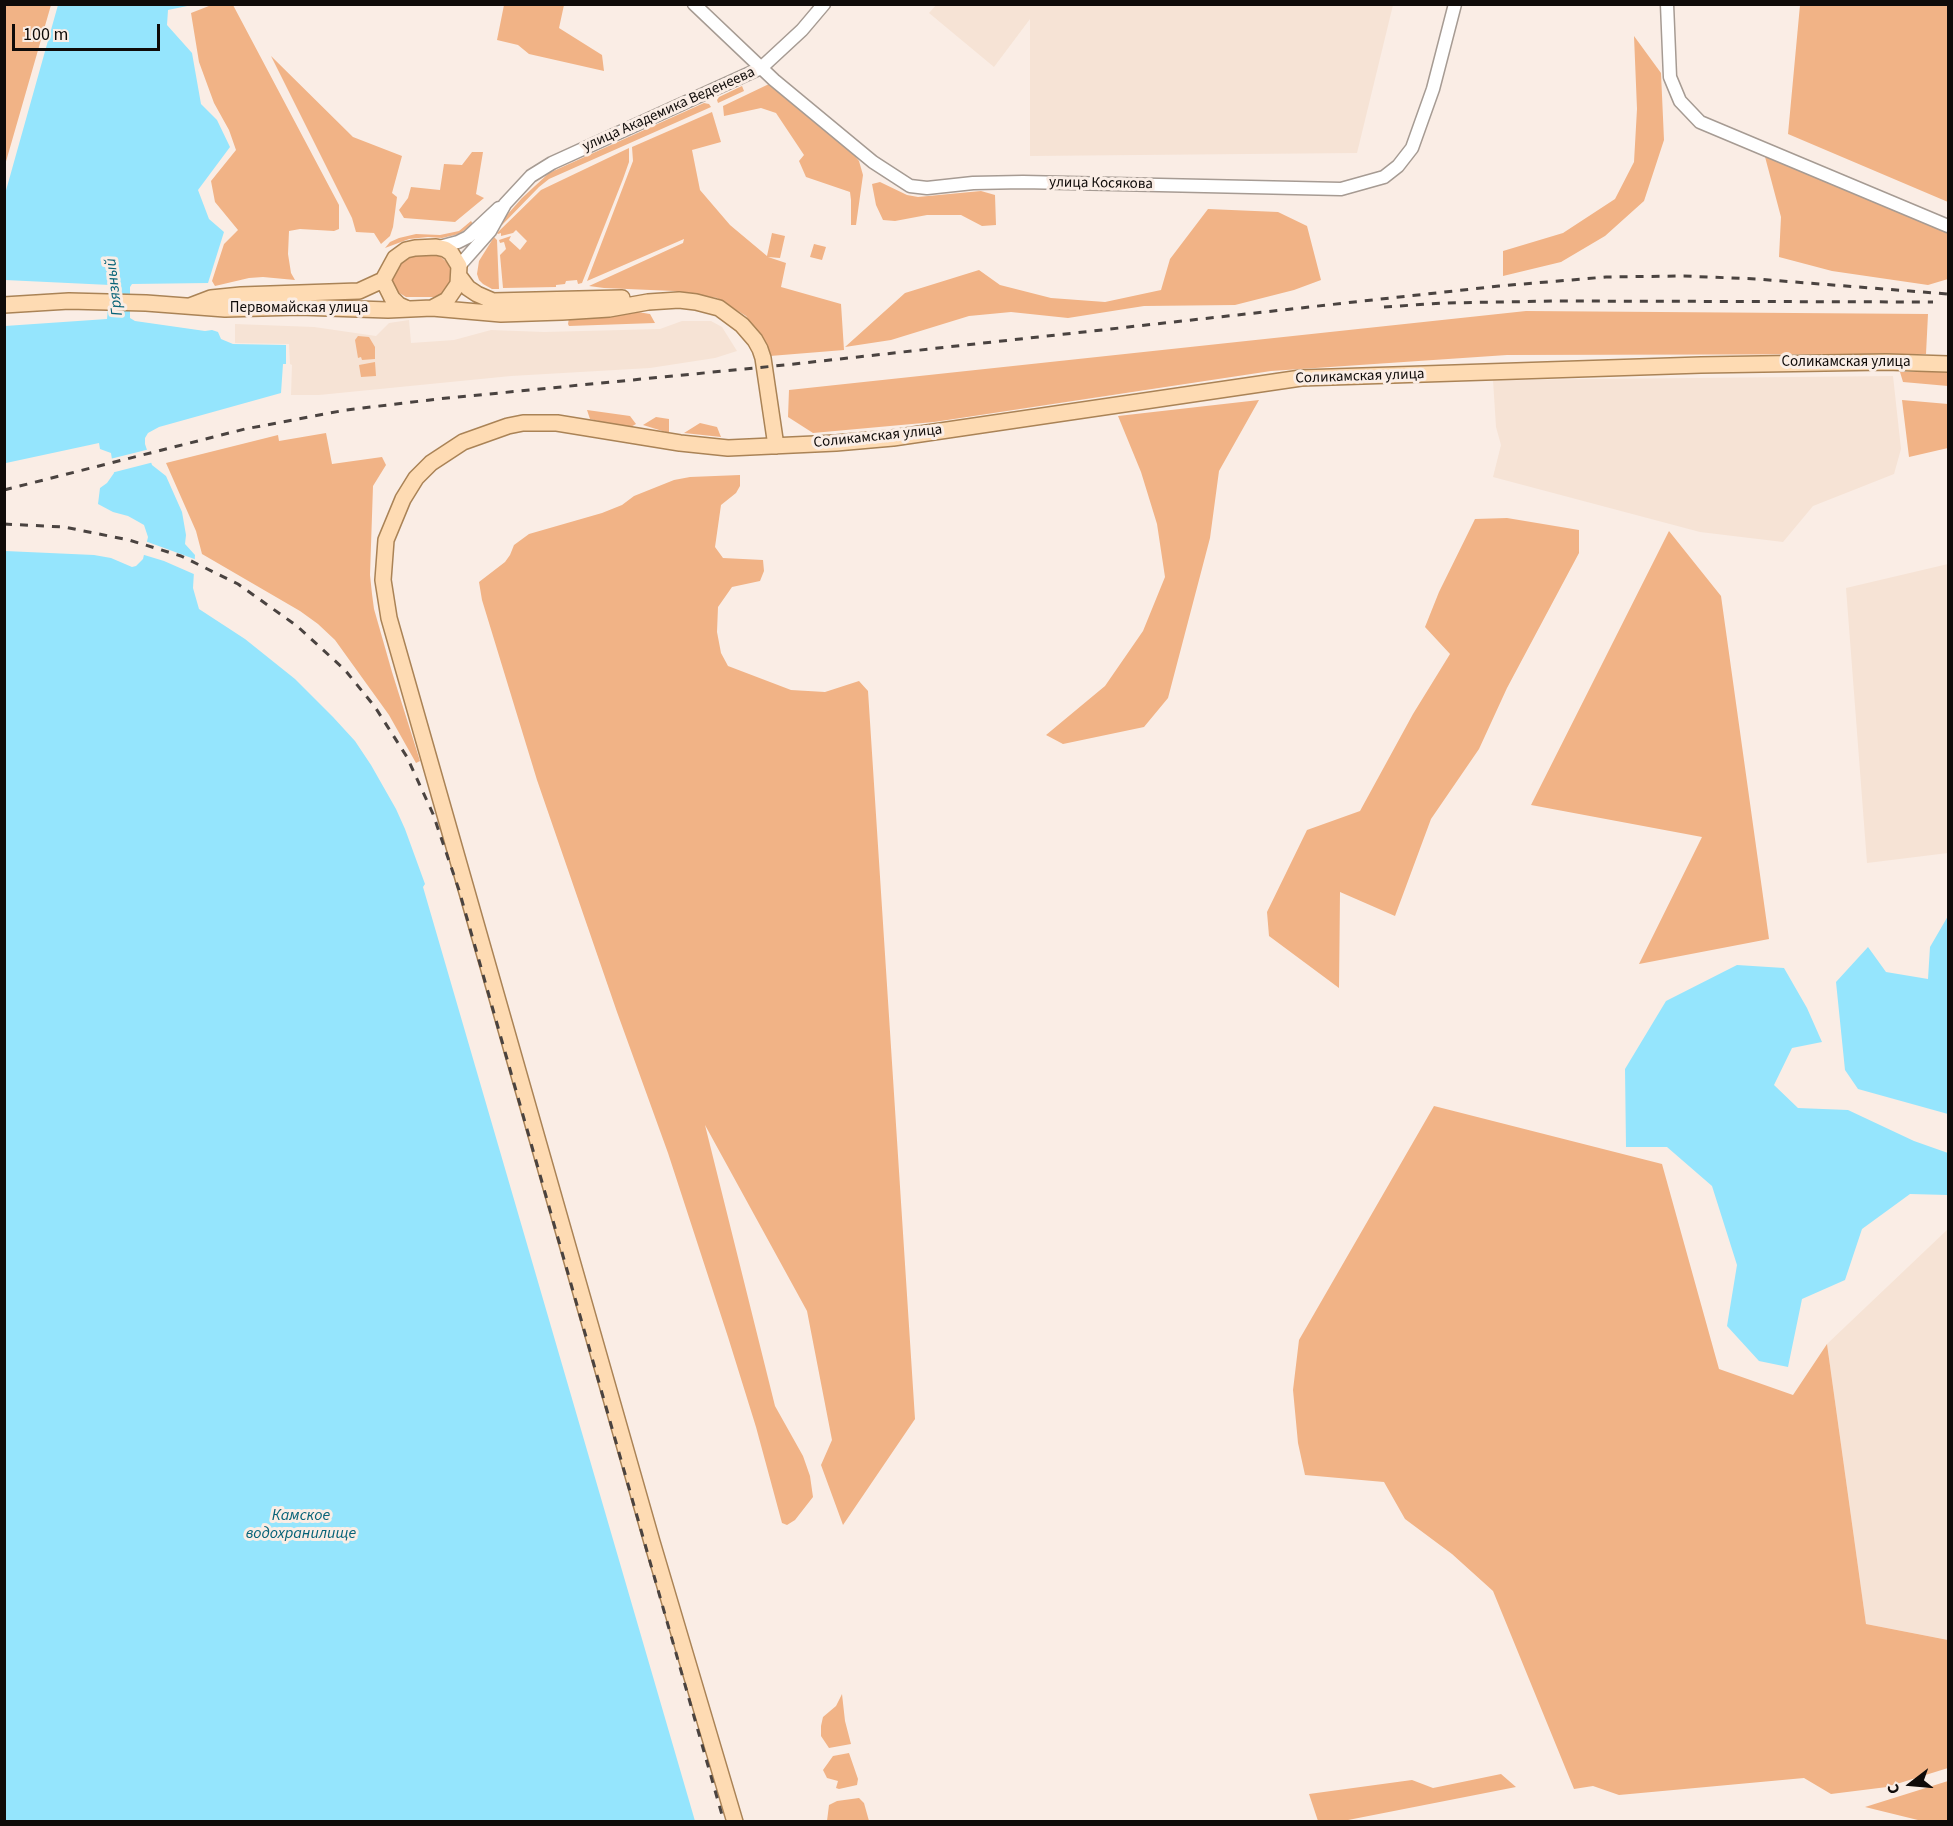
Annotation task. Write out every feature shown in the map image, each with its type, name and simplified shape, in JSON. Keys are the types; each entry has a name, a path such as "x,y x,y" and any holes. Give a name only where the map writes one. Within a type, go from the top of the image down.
{"main road":[{"path":"648,302 621,298 493,301 468,288 451,253 439,248 415,248 399,254 383,280 392,298 399,305 408,309 432,308 501,314 609,309 648,302 679,300 709,305 736,319 751,334 760,349 776,446"},
{"path":"432,308 447,300 458,284 459,271"},
{"name":"Первомайская улица","path":"190,306 211,297 233,295 360,291 383,280"},
{"name":"Первомайская улица","path":"4,305 96,301 225,309 299,307 408,309"},
{"name":"Соликамская улица","path":"735,1821 643,1512 389,618 382,568 386,540 403,499 416,478 430,463 453,447 508,426 538,422 728,448 893,438 1301,378 1713,365 1886,362 1948,364"}],"street":[{"name":"улица Косякова","path":"694,4 761,68 873,162 910,186 927,188 973,183 1023,182 1341,189 1384,177 1398,166 1412,148 1433,89 1455,4"},
{"name":"улица Академика Веденеева","path":"505,204 531,177 552,163 761,68 802,30 824,4"},
{"path":"1667,4 1670,77 1680,101 1700,122 1948,226"},
{"path":"439,248 468,237 505,204"},
{"path":"459,271 490,231 505,204"}],"shaded area":[{"path":"214,4 233,5 339,205 339,229 289,231 288,254 291,273 295,280 249,278 215,286 212,281 224,244 238,230 215,202 211,181 236,150 229,130 214,103 199,62 191,13"},
{"path":"937,4 1393,5 1357,153 1030,156 1030,19 994,67 929,13"},
{"path":"4,5 51,5 5,165"},
{"path":"504,5 564,5 559,28 602,55 604,71 529,54 518,45 497,40"},
{"path":"1800,5 1948,5 1948,202 1788,134"},
{"path":"1634,36 1661,73 1664,140 1644,201 1605,236 1561,262 1503,276 1503,251 1563,233 1615,199 1634,162 1637,109"},
{"path":"271,56 353,137 402,156 392,193 397,197 393,227 390,236 381,244 374,233 356,232 352,218"},
{"path":"769,84 859,161 863,175 856,225 851,225 850,192 806,177 799,161 804,155 776,113 761,108 724,116 723,106"},
{"path":"742,86 744,91 718,103 719,97"},
{"path":"704,103 711,107 549,179 502,225 499,224 549,173"},
{"path":"712,112 721,142 692,150 700,190 730,225 767,256 772,233 785,236 780,258 768,257 786,263 781,287 841,304 844,350 770,356 761,337 746,316 717,298 674,291 589,286 683,243 684,239 587,281 633,161 632,147"},
{"path":"629,148 629,162 582,283 578,284 577,280 566,281 565,284 556,285 556,287 503,288 500,255 506,249 504,242 500,243 499,240 511,236 509,240 520,250 527,241 516,230 501,236 501,233 497,233 541,190"},
{"path":"472,152 483,152 476,194 484,198 455,222 404,218 399,210 408,198 411,187 440,190 444,164 462,165"},
{"path":"1764,153 1948,230 1948,279 1928,285 1832,271 1779,257 1781,217"},
{"path":"880,182 907,195 918,197 981,191 995,195 996,225 982,226 961,215 927,215 895,221 883,220 876,205 872,184"},
{"path":"1208,209 1278,212 1307,226 1321,280 1294,290 1235,305 1144,306 1068,318 1011,312 969,316 891,340 845,347 905,293 979,270 1000,285 1051,298 1105,302 1161,290 1170,259"},
{"path":"471,221 473,224 459,234 442,238 409,239 385,248 390,242 416,234 440,235 459,231"},
{"path":"494,237 497,240 499,289 492,289 483,284 477,274 479,261"},
{"path":"814,244 826,247 822,260 810,257"},
{"path":"433,254 441,257 450,265 452,271 450,286 441,295 406,297 396,291 391,279 393,267 409,256"},
{"path":"1526,311 1928,314 1926,354 1507,355 1271,371 934,422 813,433 788,417 789,390"},
{"path":"638,312 650,314 655,323 569,326 568,324 569,318"},
{"path":"409,320 411,343 454,340 491,330 544,332 660,329 682,321 711,321 722,327 737,351 715,358 650,368 511,376 319,395 291,395 292,365 290,364 289,344 235,343 235,324 314,327 376,336 389,323"},
{"path":"358,336 369,337 375,347 375,359 358,358 355,340"},
{"path":"375,362 376,376 361,377 359,365"},
{"path":"1900,372 1948,372 1948,386 1903,382"},
{"path":"1893,376 1901,449 1894,474 1813,506 1783,542 1700,532 1493,477 1501,445 1496,427 1493,380"},
{"path":"1259,400 1219,471 1210,538 1168,698 1144,727 1063,744 1046,735 1105,686 1143,631 1165,577 1157,524 1141,472 1118,416"},
{"path":"1902,400 1948,404 1948,448 1909,457"},
{"path":"587,410 630,416 636,424 629,428 590,419"},
{"path":"656,417 669,419 669,433 643,425"},
{"path":"700,423 717,427 721,437 684,433"},
{"path":"326,433 332,464 382,457 386,465 373,486 370,575 374,609 420,761 416,763 389,715 335,640 300,611 202,554 196,531 166,463 278,435 279,441"},
{"path":"740,475 740,486 736,493 721,505 715,547 723,558 763,560 764,571 760,581 732,587 718,607 717,632 721,653 728,666 791,690 825,692 859,681 868,691 915,1419 843,1525 821,1465 832,1440 807,1311 705,1125 775,1406 803,1456 810,1476 813,1497 795,1520 787,1525 782,1523 728,1337 668,1153 537,780 482,600 479,582 505,562 514,545 529,534 602,513 622,505 634,496 674,480"},
{"path":"1507,518 1579,530 1579,553 1507,688 1479,749 1431,819 1395,916 1340,892 1339,988 1269,936 1267,912 1307,830 1360,811 1413,714 1450,654 1425,627 1439,592 1475,519"},
{"path":"1669,531 1721,596 1769,939 1639,964 1702,837 1531,805"},
{"path":"1948,564 1948,853 1867,863 1846,588"},
{"path":"1434,1106 1662,1164 1719,1369 1793,1395 1827,1344 1866,1624 1948,1640 1948,1768 1887,1787 1831,1794 1804,1778 1619,1795 1593,1786 1574,1789 1493,1591 1452,1554 1405,1519 1384,1482 1305,1475 1298,1443 1293,1390 1299,1340"},
{"path":"1948,1229 1948,1640 1866,1624 1827,1344"},
{"path":"842,1694 845,1721 851,1744 829,1748 821,1736 823,1717 836,1706"},
{"path":"849,1753 858,1779 857,1785 839,1789 836,1788 838,1781 827,1778 823,1770 833,1756"},
{"path":"1501,1774 1516,1787 1343,1821 1318,1821 1309,1794 1412,1780 1433,1788"},
{"path":"1948,1781 1948,1821 1922,1821 1865,1807"},
{"path":"859,1798 864,1803 869,1821 827,1821 829,1805 837,1801"}],"water":[{"name":"Камское водохранилище","path":"58,5 192,5 168,10 167,25 192,53 201,104 217,120 230,147 198,190 209,219 224,232 208,283 132,284 130,287 130,318 135,321 205,331 212,330 218,332 221,339 233,344 286,345 286,364 283,364 281,393 159,427 148,433 145,444 152,465 166,476 182,512 186,535 185,544 195,555 193,588 199,609 245,639 295,679 333,717 355,741 371,765 405,829 425,884 423,887 695,1821 5,1821 5,551 94,555 111,558 132,567 143,559 148,537 144,525 98,504 100,488 114,473 111,453 100,449 99,443 6,463 5,461 5,326 107,319 110,285 5,280 5,194"},
{"path":"1948,916 1948,1114 1858,1089 1845,1070 1836,982 1868,947 1886,972 1928,979 1930,947"},
{"path":"1737,965 1784,968 1807,1008 1822,1042 1792,1048 1774,1085 1798,1108 1848,1110 1914,1141 1948,1153 1948,1195 1910,1194 1862,1229 1845,1280 1802,1299 1788,1367 1759,1361 1727,1326 1737,1265 1712,1186 1667,1147 1626,1147 1625,1069 1666,1001"}],"pier":[{"path":"150,449 154,462 111,473 110,459"},
{"path":"145,541 197,560 196,575 141,554"}],"railway":[{"path":"4,490 245,429 346,410 785,365 1499,286 1606,277 1684,276 1757,279 1948,294"},
{"path":"1384,307 1443,303 1557,301 1933,302"},
{"path":"4,524 64,527 129,540 181,556 238,584 297,626 345,670 375,707 407,757 433,814 459,890 724,1822"}],"water label":[{"name":"Грязный","path":"115,287"}]}
